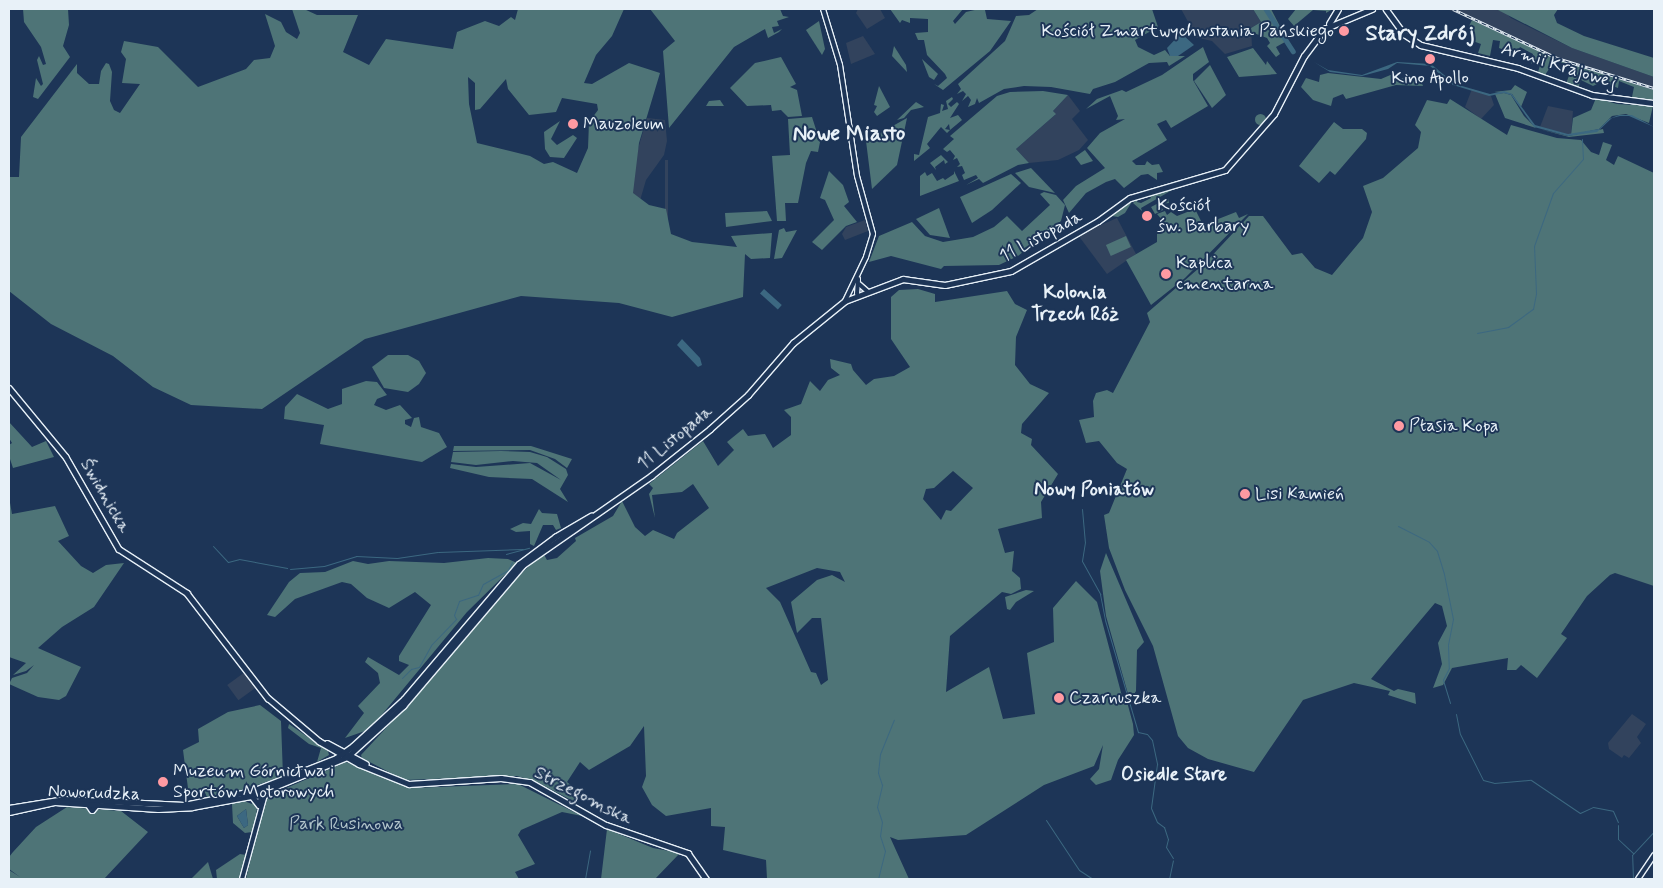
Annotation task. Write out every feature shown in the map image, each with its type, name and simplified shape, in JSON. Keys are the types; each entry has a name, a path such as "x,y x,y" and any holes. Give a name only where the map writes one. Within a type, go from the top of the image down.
{"main road":[{"path":"1326,27 1338,9"},
{"name":"11 Listopada","path":"346,755 355,751 410,698 521,567 597,514 710,429 748,395 798,337 845,301 856,294 903,279 946,285 1008,273 1098,221 1130,198 1225,170 1276,111 1312,43 1326,27 1372,9"},
{"name":"Armii Krajowej","path":"1386,9 1404,34 1421,45 1518,68 1592,94 1653,103"},
{"name":"Świdnicka","path":"9,388 66,457 119,548 190,596 268,698 310,734 333,750 346,755"},
{"name":"11 Listopada","path":"346,755 404,699 519,564 566,530 597,514"},
{"name":"Świdnicka","path":"310,734 346,755"},
{"path":"332,760 333,750"},
{"path":"355,751 356,758"},
{"name":"Strzegomska","path":"346,755 356,758 374,769"},
{"name":"Strzegomska","path":"346,755 374,769 414,784 501,778 530,782 606,825 688,853 706,879"},
{"name":"Noworudzka","path":"9,810 48,803 86,803 172,809 252,796 346,755"},
{"name":"Noworudzka","path":"267,789 346,755"},
{"name":"Noworudzka","path":"9,810 64,798 177,806 261,793"},
{"path":"252,796 259,805"}],"street":[{"path":"823,9 840,65 857,176 873,230 872,244 858,280 856,294"},
{"path":"845,301 858,280"},
{"path":"858,280 867,291"},
{"path":"852,288 856,294"},
{"path":"259,817 261,793"},
{"path":"242,879 259,817 261,793"},
{"path":"1638,879 1654,855"}],"shaded area":[{"path":"858,9 880,9 885,18 867,29 856,13"},
{"path":"1181,9 1253,9 1261,22 1251,28 1252,46 1225,54 1212,41 1194,37 1185,30 1191,27"},
{"path":"1447,9 1496,9 1572,48 1654,77 1654,90 1564,62"},
{"path":"1181,33 1194,45 1178,56 1170,56 1167,48"},
{"path":"863,36 875,54 851,64 846,43"},
{"path":"1314,62 1328,70 1362,75 1397,62 1431,64 1455,84 1490,94 1504,91 1512,94 1535,125 1568,134 1599,129 1609,119 1619,115 1632,115 1654,127 1629,116 1620,116 1612,118 1597,132 1568,136 1534,127 1511,95 1504,93 1489,96 1453,85 1430,66 1397,63 1388,69 1362,76 1330,72"},
{"path":"1472,89 1491,96 1494,105 1481,119 1465,107"},
{"path":"1068,95 1080,111 1072,119 1088,140 1079,150 1058,160 1029,163 1016,149 1055,115 1053,111"},
{"path":"1548,106 1573,111 1571,135 1540,127"},
{"path":"647,118 665,120 667,141 664,155 646,180 639,204 623,200"},
{"path":"665,160 668,160 668,224 665,224"},
{"path":"1117,218 1136,254 1107,274 1078,235"},
{"path":"865,220 868,231 845,240 842,234 846,227"},
{"path":"764,289 782,305 778,310 760,293"},
{"path":"682,339 700,358 702,365 698,367 677,345"},
{"path":"245,672 256,687 238,700 227,685"},
{"path":"1632,714 1646,724 1637,737 1641,743 1629,758 1624,755 1622,758 1609,749 1608,743"},
{"path":"246,809 248,825 244,828 237,816"}],"green space":[{"path":"23,9 68,9 69,25 63,46 70,57 38,99 33,97 36,78 41,86 43,84 37,60 39,56 43,65 46,64 41,47 24,22"},
{"path":"292,9 304,9 317,15 358,15 343,52 369,65 386,39 453,49 457,32 485,21 499,26 511,17 515,20 518,9 624,9 612,36 596,55 584,83 592,84 629,63 660,73 639,143 633,193 649,205 666,209 671,234 692,242 737,247 731,236 772,233 770,258 751,259 745,254 743,297 672,317 619,303 521,296 365,339 262,409 191,405 153,387 113,356 51,324 9,291 9,177 19,177 21,137 77,64 77,73 89,84 99,84 101,71 106,63 109,64 112,72 110,101 114,110 120,113 140,84 122,83 126,59 121,52 124,41 158,47 198,87 246,69 254,60 270,58 275,46 265,14 281,22 286,32 297,39 300,33","holes":["468,77 475,83 475,110 480,109 506,79 508,89 529,115 556,112 562,98 597,104 598,110 589,122 588,148 577,173 553,162 544,164 530,156 477,143 469,104"]},
{"path":"650,9 780,9 783,16 789,17 777,21 779,26 772,27 774,33 782,29 768,38 765,29 734,47 669,128 663,51 675,41"},
{"path":"890,9 963,9 953,21 955,24 966,12 979,9 985,10 987,19 1011,21 990,51 943,90 934,84 938,86 947,78 927,55 924,40 918,40 915,33 928,32 928,19 910,18 910,23 902,20 900,23"},
{"path":"1038,9 1152,9 1158,27 1135,40 1138,47 1154,55 1165,50 1170,56 1185,56 1169,66 1167,62 1149,63 1115,82 1093,89 1090,94 1051,87 1024,86 1004,89 979,103 977,98 975,104 968,107 971,100 968,96 962,101 966,94 963,91 957,94 961,89 958,84 1005,41 1016,16 1029,15"},
{"path":"1253,9 1271,9 1285,36 1285,42 1276,47 1280,54 1276,57 1267,46 1270,43 1267,38 1251,32 1251,28 1261,22"},
{"path":"1296,9 1333,9 1326,13 1326,11 1313,10 1294,26 1288,19"},
{"path":"1496,9 1558,9 1554,15 1557,23 1584,36 1654,58 1654,77 1572,48"},
{"path":"1472,20 1564,62 1654,90 1654,100 1632,97 1634,87 1619,81 1618,88 1601,82 1593,86 1581,80 1578,88 1566,84 1572,67 1555,60 1545,75 1538,72 1541,62 1535,60 1531,64 1533,54 1520,47 1516,54 1499,48 1500,41 1493,40 1490,56 1478,53 1481,44 1470,40 1473,33 1469,26"},
{"path":"819,21 825,49 822,55 806,30"},
{"path":"894,46 906,65 907,72 892,56"},
{"path":"1203,47 1209,62 1193,74 1193,80 1208,106 1171,128 1166,120 1157,124 1167,140 1132,161 1136,165 1145,165 1147,161 1152,165 1159,164 1163,172 1157,173 1157,180 1148,174 1141,175 1124,188 1115,179 1106,182 1086,193 1069,213 1063,200 1076,186 1105,168 1087,148 1100,133 1125,119 1116,120 1118,116 1110,96 1086,109 1097,99 1122,90 1126,92 1162,75"},
{"path":"1253,48 1266,65 1267,61 1277,74 1239,77 1227,57"},
{"path":"781,57 796,84 790,87 797,90 802,116 788,117 781,110 772,111 771,105 747,106 730,88 755,63"},
{"path":"922,59 938,74 934,80 929,77"},
{"path":"1210,65 1226,95 1212,108 1194,81"},
{"path":"1328,73 1381,79 1395,73 1395,78 1420,79 1423,86 1396,85 1346,99 1343,94 1333,98 1331,106 1313,100 1301,87 1306,78 1319,82 1320,75"},
{"path":"1515,85 1527,92 1521,107 1512,94 1494,92 1511,90"},
{"path":"879,86 890,107 877,116 874,112 877,106 874,105"},
{"path":"1043,91 1068,95 1053,111 1056,114 1016,149 1029,163 1018,165 983,183 979,179 966,185 978,178 976,175 964,180 962,175 965,173 962,166 957,167 960,164 957,158 953,160 955,156 950,150 947,152 943,149 954,139 950,136 997,96 1010,92"},
{"path":"1504,93 1511,95 1524,116 1536,128 1505,118 1495,94"},
{"path":"952,97 953,99 948,104 951,107 957,102 959,104 950,118 958,115 962,120 947,133 941,127 927,144 930,148 914,161 914,154 919,155 928,117 940,113 941,104 944,105 942,111 948,109 946,101"},
{"path":"1596,98 1617,104 1653,106 1649,123 1626,114 1612,116 1599,129 1571,135 1573,118 1591,110"},
{"path":"1450,99 1507,135 1511,125 1557,138 1581,140 1591,152 1599,155 1603,142 1612,145 1606,160 1614,165 1618,156 1654,173 1654,586 1615,573 1610,575 1587,596 1561,634 1567,638 1537,678 1521,665 1516,670 1507,670 1508,658 1452,668 1443,685 1433,688 1442,664 1438,643 1447,626 1442,606 1435,603 1371,679 1394,691 1398,689 1415,693 1416,704 1388,695 1390,691 1354,683 1303,700 1254,772 1208,759 1188,748 1178,736 1153,646 1125,590 1109,548 1104,515 1109,513 1127,469 1117,463 1099,441 1086,443 1079,420 1094,417 1093,401 1096,393 1107,390 1113,393 1150,322 1147,313 1206,262 1249,216 1263,216 1292,255 1302,253 1315,268 1332,275 1363,238 1372,212 1363,186 1383,178 1418,148 1421,132 1415,125 1427,100 1447,104"},
{"path":"720,100 724,106 706,106 709,101"},
{"path":"916,102 924,107 911,110 904,118 897,120"},
{"path":"1258,114 1262,114 1265,119 1264,123 1258,124 1255,121 1255,117"},
{"path":"812,117 820,142 818,152 811,151 806,163 798,203 785,203 786,221 777,221 772,156 790,155 788,119"},
{"path":"907,118 897,165 872,189 866,141"},
{"path":"560,121 551,139 557,145 573,135 577,138 564,158 550,157 545,149 544,132"},
{"path":"1334,122 1343,129 1362,129 1367,133 1366,139 1335,175 1330,171 1319,183 1299,166"},
{"path":"1539,129 1568,136 1603,129 1604,133 1569,137"},
{"path":"1085,150 1093,161 1081,165 1075,157"},
{"path":"941,155 948,162 945,164 944,160 935,167 936,170 930,163"},
{"path":"1031,168 1055,193 1029,187 1015,173"},
{"path":"829,171 843,185 849,202 844,206 857,222 846,226 822,250 812,242 834,220 825,200 820,198"},
{"path":"954,171 959,181 920,196 920,176 925,172 927,176 932,173 937,181 943,178 945,180 954,174"},
{"path":"1011,174 1021,183 992,210 972,223 960,197"},
{"path":"1179,186 1141,208 1142,211 1133,203 1138,198 1137,202 1141,203 1151,198 1150,195"},
{"path":"1044,192 1056,195 1065,205 1061,221 1018,256 999,265 944,266 941,269 891,256 869,262 879,236 912,222 925,236 943,242 973,237 994,227 1007,216 1022,231 1050,205 1040,194"},
{"path":"1168,198 1169,203 1160,204 1163,210 1155,214 1151,207"},
{"path":"1133,200 1125,213 1118,217 1112,216"},
{"path":"939,208 950,238 930,235 916,219"},
{"path":"1195,209 1203,225 1236,212 1239,218 1248,214 1185,278 1151,305 1126,260 1157,242 1157,230 1161,229 1163,221 1157,214 1165,211 1167,215 1171,212 1177,216"},
{"path":"767,211 772,221 726,227 725,213"},
{"path":"784,228 786,232 797,230 782,258 774,259 779,230"},
{"path":"1126,236 1131,247 1111,256 1106,245"},
{"path":"918,289 935,294 935,302 1007,291 1015,304 1027,310 1016,337 1015,365 1030,384 1049,393 1022,424 1021,433 1032,439 1031,445 1058,474 1041,502 1042,518 998,529 1005,553 1014,551 1012,571 1020,578 1021,589 1011,594 1002,592 950,636 946,692 989,667 1003,719 1035,714 1027,653 1054,642 1053,608 1076,581 1097,602 1123,700 1126,698 1133,724 1134,735 1118,760 1111,780 1096,785 1090,779 1099,769 1103,745 1094,766 1044,785 966,835 898,840 890,837 909,879 767,879 766,860 723,850 725,827 711,826 711,808 666,816 652,805 642,787 646,776 644,726 630,746 589,770 580,762 567,782 579,792 573,801 537,782 517,776 404,780 362,758 361,755 412,700 510,584 543,553 547,560 557,558 576,541 575,538 613,516 622,501 635,527 645,536 653,530 674,539 677,533 709,508 693,484 682,492 652,495 655,518 649,494 653,488 649,484 703,441 718,466 734,450 727,442 743,429 748,436 765,434 773,448 791,435 791,417 784,410 801,404 810,381 820,391 828,380 840,375 831,368 830,359 851,364 853,370 866,385 874,379 894,376 910,367 891,339 891,297 899,290","holes":["953,471 973,488 951,511 946,510 941,520 923,499 926,489 934,488","817,568 840,572 845,582 832,575 817,580 791,602 797,633 812,618 821,618 828,680 821,685 816,673 811,672 780,602 766,588"]},
{"path":"388,355 408,355 419,361 426,373 419,384 408,392 384,388 372,367"},
{"path":"366,381 377,382 387,395 377,399 374,405 386,410 400,405 412,418 405,420 405,424 411,427 414,418 419,417 421,427 439,433 447,447 422,462 320,444 324,425 284,419 285,407 297,394 328,409 342,404 342,389"},
{"path":"9,422 32,447 46,441 54,457 13,468 9,456 9,445 12,443 9,438"},
{"path":"454,446 531,446 572,459 567,468 555,459 530,450 453,451"},
{"path":"453,452 530,452 547,457 566,469 568,475 560,489 568,502 532,479 489,477 450,468 451,464 476,467 530,463 561,480 537,463 513,461 476,465 451,462"},
{"path":"9,497 12,514 55,506 69,536 58,541 81,566 93,573 106,565 124,563 94,607 62,627 38,648 81,667 66,696 59,700 38,697 9,684 12,678 27,673 34,665 26,671 13,675 26,663 9,657"},
{"path":"539,509 542,513 557,514 561,528 556,530 553,525 543,525 534,546 530,544 530,531 516,532 510,529 523,523 531,524"},
{"path":"1106,553 1144,642 1137,650 1136,691 1130,701 1106,616 1100,571"},
{"path":"488,558 508,559 517,563 467,612 375,723 365,731 345,738 364,713 358,706 380,683 378,673 365,662 368,657 399,675 409,665 399,661 399,656 431,605 415,592 389,608 367,598 351,584 342,582 295,599 275,617 267,615 289,582 300,573 325,572 353,561 368,564 389,561 444,563"},
{"path":"1026,590 1034,591 1016,602 1010,610 1007,609 1005,597"},
{"path":"260,705 281,721 283,776 246,789 207,797 203,788 189,796 183,750 199,742 198,729 228,712"},
{"path":"289,724 328,751 329,755 317,762 321,748 309,744 288,728"},
{"name":"Park Rusinowa","path":"346,762 411,788 518,784 582,816 562,812 521,830 518,835 535,864 515,872 519,879 246,879 265,798 270,792 272,790 266,797 265,805 268,796"},
{"path":"251,797 252,798 224,804"},
{"path":"252,798 257,806 256,821 252,832 245,833 233,823 232,804 244,801 252,804","holes":["246,809 248,825 244,828 237,816"]},
{"path":"67,807 121,811 148,832 104,879 9,879 9,870 20,877 9,869 9,857 13,852 36,827"},
{"path":"607,829 653,848 680,853 655,879 601,879"},
{"path":"240,854 246,855 239,879 217,879 216,870"},
{"path":"208,862 213,879 191,879"}],"waterway":[{"path":"1266,9 1293,51"},
{"path":"1477,333 1508,327 1533,309 1536,293 1534,246 1553,193 1583,159 1582,139"},
{"path":"1082,509 1085,542 1082,561 1100,594 1105,620 1138,732 1147,734 1152,740 1157,764 1151,808 1157,822 1164,827 1168,839 1166,847 1173,858"},
{"path":"1398,526 1429,542 1437,551 1444,574 1453,619 1448,645 1449,668 1443,680 1450,703"},
{"path":"213,546 228,562 239,559 287,568"},
{"path":"506,554 529,548"},
{"path":"290,569 324,566 356,556 397,558 438,552 523,549"},
{"path":"402,678 411,669 419,667 432,644 456,619 454,615 459,601 478,595 483,584 508,570 512,562"},
{"path":"1456,714 1460,734 1483,780 1494,783 1531,780 1580,813 1593,807 1613,811 1618,822"},
{"path":"878,879 885,851 880,836 882,822 877,807 882,785 878,773 880,754 894,720"},
{"path":"1046,820 1079,870 1093,879"},
{"path":"1618,825 1618,839 1633,853"},
{"path":"1633,879 1632,855 1654,831"},
{"path":"585,879 590,850"},
{"path":"1169,879 1173,860"}],"railway":[{"path":"1453,9 1557,58 1654,88"}],"place":[{"name":"Kościół Zmartwychwstania Pańskiego","path":"1344,31"},
{"name":"Kino Apollo","path":"1430,59"},
{"name":"Mauzoleum","path":"573,124"},
{"name":"Kościół św. Barbary","path":"1147,216"},
{"name":"Kaplica cmentarna","path":"1166,274"},
{"name":"Ptasia Kopa","path":"1399,426"},
{"name":"Lisi Kamień","path":"1245,494"},
{"name":"Czarnuszka","path":"1059,698"},
{"name":"Muzeum Górnictwa i Sportów Motorowych","path":"163,782"}],"district":[{"name":"Stary Zdrój","path":"1420,35"},
{"name":"Nowe Miasto","path":"849,135"},
{"name":"Kolonia Trzech Róż","path":"1075,304"},
{"name":"Nowy Poniatów","path":"1094,490"},
{"name":"Osiedle Stare","path":"1174,775"}]}
